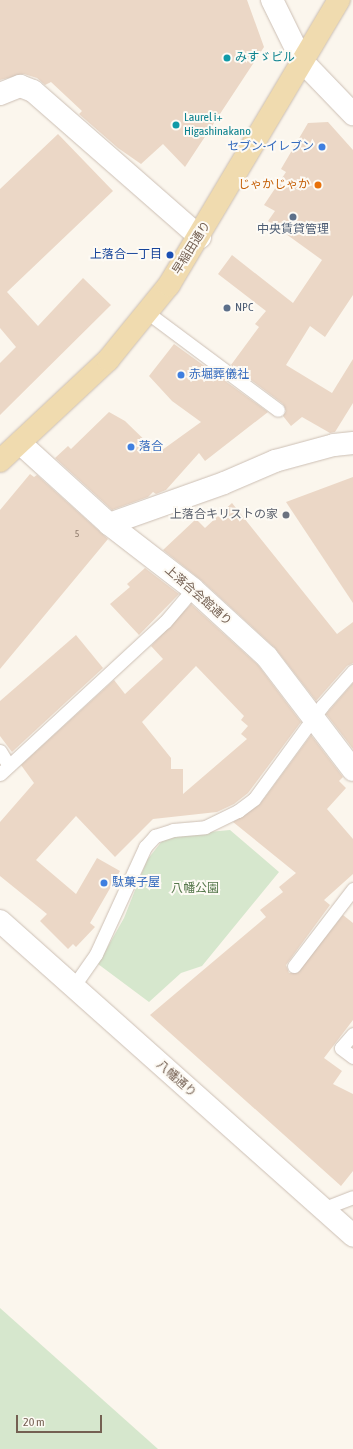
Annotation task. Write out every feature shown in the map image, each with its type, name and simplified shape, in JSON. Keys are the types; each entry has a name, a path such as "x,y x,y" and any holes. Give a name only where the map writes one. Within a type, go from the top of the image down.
{"main road":[{"name":"早稲田通り","path":"0,461 20,444 108,360 148,313 200,237 339,0"}],"street":[{"path":"272,0 302,61 353,114"},
{"path":"0,94 20,86 33,91 200,237"},
{"name":"上落合会館通り","path":"20,444 109,524 192,589 267,657 315,717 353,770"},
{"path":"109,524 224,483 275,461 334,444 353,444"},
{"name":"八幡通り","path":"0,921 353,1236"}],"lane":[{"path":"148,313 278,410"},
{"path":"0,752 5,770 165,622 192,589"},
{"path":"73,987 96,954 146,847 155,836 173,830 205,826 238,811 254,799 315,717 353,671"},
{"path":"294,966 353,889"},
{"path":"353,1034 341,1048 353,1057"},
{"path":"322,1209 353,1197"}],"green space":[{"name":"八幡公園","path":"230,830 279,872 202,966 181,973 149,1002 98,964 124,918 147,860 166,836"},
{"path":"0,1308 158,1449 0,1449"}],"building":[{"path":"0,0 247,0 264,47 185,167 163,144 141,164 118,148 79,114 82,111 51,82 45,85 37,78 24,74 0,80"},
{"path":"328,122 353,150 353,295 325,337 310,326 286,365 332,393 353,359 353,403 335,432 330,433 302,417 291,426 283,416 286,411 283,404 231,365 259,327 255,324 266,311 218,274 232,255 293,303 322,260 268,221 275,211 264,205 286,172 281,169 308,123"},
{"path":"58,134 113,191 7,292 38,326 83,278 111,305 0,415 0,363 16,347 0,328 0,189"},
{"path":"174,344 268,412 205,461 199,453 166,490 156,494 153,492 148,497 112,510 55,458 68,446 71,449 109,412 125,421 158,453 201,422 172,401 149,376"},
{"path":"30,474 34,477 37,475 108,539 0,669 0,510"},
{"path":"353,477 353,603 286,502"},
{"path":"232,503 337,634 353,622 353,663 347,666 316,701 275,648 201,580 163,550 196,519 205,528"},
{"path":"145,568 179,594 139,635 110,604 130,587 127,584"},
{"path":"191,604 258,665 301,722 248,793 234,804 217,812 153,819 115,857 76,816 36,860 76,894 97,858 120,871 90,923 95,927 76,947 73,944 68,949 40,921 47,914 0,876 0,822 34,783 21,765 114,680 125,694 163,659 151,646","holes":["196,666 244,716 241,720 248,726 241,734 247,739 183,794 183,769 171,769 171,758 142,722"]},
{"path":"76,635 103,668 12,752 0,736 0,701"},
{"path":"353,683 353,749 326,714"},
{"path":"311,735 343,777 339,781 346,788 327,809 353,839 353,874 324,900 330,905 286,965 289,973 297,973 343,915 353,923 353,1020 324,1058 342,1071 333,1084 353,1094 353,1171 341,1186 150,1015 266,917 260,910 283,892 279,887 296,873 233,822 260,804"}],"place":[{"name":"みすゞビル","path":"227,58"},
{"name":"Laurel i+ Higashinakano","path":"176,125"},
{"name":"セブン-イレブン","path":"322,147"},
{"name":"じゃかじゃか","path":"318,185"},
{"name":"中央賃貸管理","path":"293,217"},
{"name":"上落合一丁目","path":"170,255"},
{"name":"NPC","path":"227,308"},
{"name":"赤堀葬儀社","path":"181,375"},
{"name":"落合","path":"131,447"},
{"name":"上落合キリストの家","path":"286,515"},
{"name":"駄菓子屋","path":"104,883"}]}
